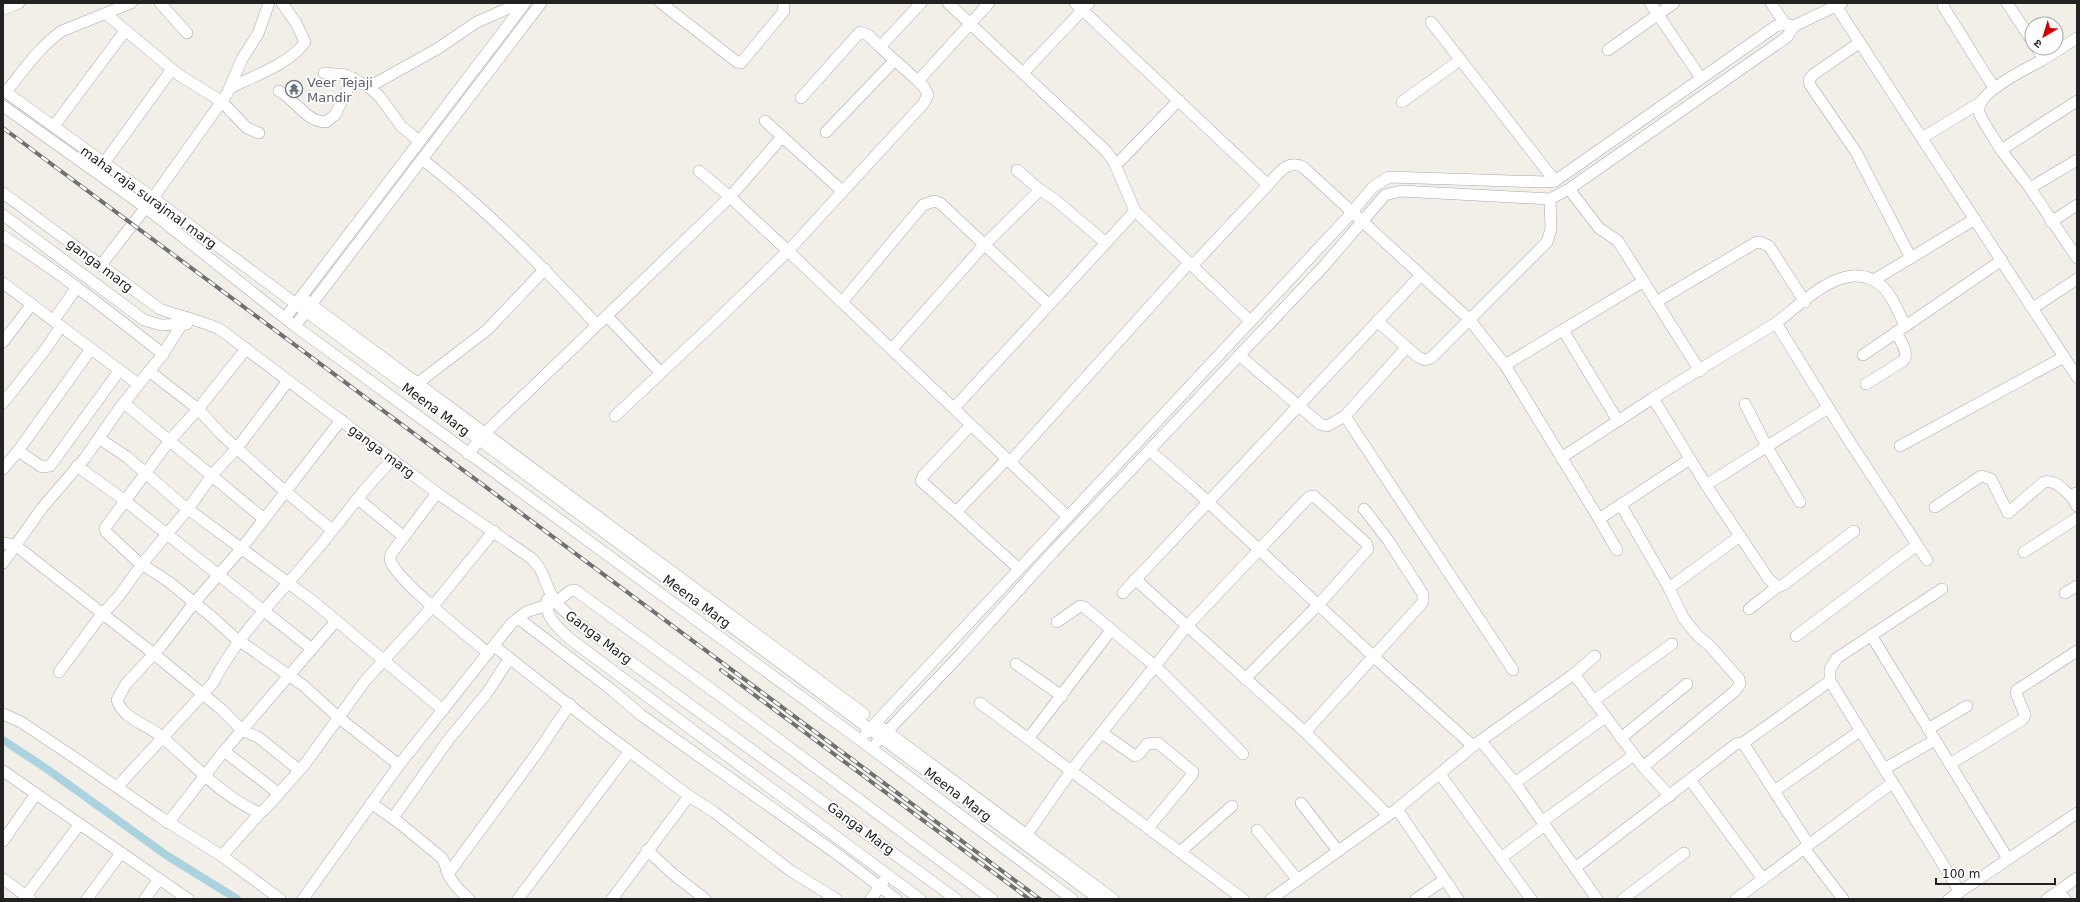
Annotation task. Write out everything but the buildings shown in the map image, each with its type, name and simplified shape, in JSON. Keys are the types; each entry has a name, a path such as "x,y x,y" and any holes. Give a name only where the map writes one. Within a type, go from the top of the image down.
{"street":[{"path":"3,9 19,3"},
{"path":"4,91 53,37 62,31 130,3"},
{"path":"160,3 187,33"},
{"path":"101,265 153,198 230,88 242,59 258,34 269,3"},
{"path":"230,88 269,69 296,51 305,42 296,23 282,3"},
{"path":"369,87 437,49 477,22 520,3"},
{"path":"285,318 524,3"},
{"path":"295,326 541,3"},
{"path":"661,3 737,62 741,63 784,11 783,3"},
{"path":"880,47 921,3"},
{"path":"948,3 1106,151 1116,165 1135,211 1250,321"},
{"path":"918,80 989,3"},
{"path":"1650,3 1701,78"},
{"path":"1608,50 1674,3"},
{"path":"1771,3 1790,25"},
{"path":"2007,3 2024,29"},
{"path":"1023,73 1082,5 1178,100 1268,185"},
{"path":"860,740 1351,213 1373,187 1389,177 1545,182 1555,181 1776,26 1790,25 1839,5 1859,43 2077,377"},
{"path":"1943,6 1994,88"},
{"path":"106,14 188,82 221,101 244,126 258,132"},
{"path":"1431,22 1555,181"},
{"path":"872,749 884,734 1323,267 1385,195 1401,191 1550,199 1569,189 1787,36 1790,25"},
{"path":"54,126 126,31"},
{"path":"615,416 788,250 926,102 928,95 927,91 918,80 894,61 868,35 860,32 801,98"},
{"path":"1922,138 1981,102 1994,88 2077,38"},
{"path":"1859,43 1811,76 1810,85 1856,152 1911,258"},
{"path":"1402,102 1460,60"},
{"path":"826,132 894,61"},
{"path":"104,163 172,69"},
{"path":"324,73 336,73 353,78 369,87 380,97 401,126 419,141"},
{"path":"280,91 295,101 313,120 326,122 335,115 353,78"},
{"name":"maha raja surajmal marg","path":"4,91 298,301"},
{"path":"1116,165 1178,100"},
{"path":"2001,150 2077,101"},
{"path":"1981,102 1979,111 2001,150 2030,188 2077,258"},
{"name":"maha raja surajmal marg","path":"3,106 145,207 295,326 468,454"},
{"path":"765,121 842,191"},
{"path":"468,454 482,436 730,197 782,136"},
{"path":"422,159 467,194 545,269 597,325"},
{"path":"2030,188 2077,160"},
{"path":"956,512 1008,461 1190,265 1268,185 1288,166 1297,164 1303,167 1351,213 1469,319 1505,365 1617,550"},
{"path":"1017,170 1106,243"},
{"path":"699,171 788,250 1068,517"},
{"path":"1569,189 1599,228 1618,241 1700,371"},
{"path":"892,349 984,245 1040,190"},
{"name":"ganga marg","path":"3,193 160,309 183,321"},
{"path":"1377,321 1418,357 1425,360 1431,358 1547,242 1551,229 1550,199"},
{"path":"842,302 923,206 928,202 934,201 940,203 1049,306"},
{"path":"2052,222 2077,205"},
{"path":"954,408 1135,211"},
{"path":"6,218 3,237 30,252 163,354"},
{"name":"ganga marg","path":"6,218 144,320 161,324 183,321 204,321 221,330 437,492 531,558 540,567 545,576 551,604"},
{"path":"1874,280 1975,219"},
{"path":"1656,302 1755,243 1760,242 1769,246 1804,302"},
{"path":"1863,354 2002,260"},
{"path":"418,383 487,330 545,269"},
{"path":"1561,458 1653,398 1776,324 1824,286 1849,275 1874,280 1885,289 1896,306 1906,353 1906,358 1903,361 1866,384"},
{"path":"1123,592 1420,276"},
{"path":"2033,308 2077,279"},
{"path":"1505,365 1644,281"},
{"path":"3,283 138,384"},
{"path":"3,403 44,350 77,287"},
{"name":"Meena Marg","path":"298,301 1024,838"},
{"path":"3,342 32,304"},
{"path":"308,308 418,383 482,436"},
{"path":"607,316 661,373"},
{"path":"3,563 42,508 100,439 138,384 163,354 183,321"},
{"path":"1776,324 1828,408 1927,560"},
{"path":"1563,330 1618,421"},
{"path":"1239,355 1297,406 1323,425 1327,426 1345,416 1407,347"},
{"path":"3,469 18,451 91,349"},
{"path":"246,349 198,409 144,472 105,528 106,532 142,564 194,603 239,641 304,686 338,717 399,765"},
{"path":"1900,446 2064,358"},
{"path":"18,451 42,467 50,466 119,371"},
{"path":"149,371 198,409 237,448 332,530"},
{"path":"59,672 102,614 119,596 142,564 188,509 212,476 237,448 288,381"},
{"path":"1653,398 1706,485 1768,578 1777,587"},
{"path":"124,403 264,519"},
{"path":"1745,404 1767,447 1800,502"},
{"path":"1706,485 1828,408"},
{"path":"1345,416 1513,670"},
{"path":"260,813 247,807 204,776 162,736 140,725 118,705 117,700 126,684 154,654 194,603 241,549 287,492 341,420"},
{"path":"971,425 923,476 921,481 1019,569"},
{"path":"100,439 127,457 188,509 287,582 443,710"},
{"path":"1150,451 1373,656 1477,743 1515,783 1597,899"},
{"name":"Meena Marg","path":"468,454 860,740 1072,899"},
{"path":"117,787 162,736 213,683 223,663 239,641 287,582 314,553 373,478 393,459"},
{"path":"1599,519 1690,459"},
{"path":"78,466 124,500 312,649"},
{"path":"1935,507 1981,476 1991,479 2008,512 2044,482 2050,481 2074,494 2077,506"},
{"path":"437,492 391,554 391,564 433,606 491,649 509,659 570,704 629,752 689,796 714,812 825,896 836,899"},
{"path":"1013,854 1071,771 1187,626 1311,495 1318,497 1366,543 1368,550 1318,605 1245,679"},
{"path":"358,499 404,537"},
{"path":"1621,505 1669,588 1684,619 1739,679 1740,684 1643,767"},
{"path":"1305,732 1423,602 1423,594 1388,540 1364,509"},
{"path":"2024,552 2077,518"},
{"path":"222,856 299,770 365,681 384,662 433,606 494,531"},
{"path":"1750,609 1777,587 1783,585 1854,531"},
{"path":"1669,588 1740,536"},
{"path":"3,543 15,545 154,654 202,695 221,709 243,730 258,738 299,770"},
{"path":"1796,636 1917,545"},
{"path":"1136,579 1393,812 1458,899"},
{"path":"2065,593 2077,586"},
{"path":"1942,589 1918,607 1871,635 1838,658 1830,669 1830,681 1960,892"},
{"path":"303,899 399,765 491,649 518,618 526,612 551,604 570,591 575,590 992,899"},
{"name":"Ganga Marg","path":"551,604 553,622 570,639 920,899"},
{"name":"Ganga Marg","path":"551,604 956,899"},
{"path":"1057,622 1080,606 1084,607 1155,666 1243,754"},
{"path":"518,618 613,691 641,715 837,854 896,899"},
{"path":"168,823 224,750 243,730 336,621"},
{"path":"1028,739 1111,630"},
{"path":"1871,635 2008,859"},
{"path":"1593,701 1672,644"},
{"path":"1950,764 2022,720 2025,715 2016,694 2017,690 2077,651"},
{"path":"1271,899 1393,812 1477,743 1574,674 1596,656"},
{"path":"393,818 449,739 487,693 509,659"},
{"path":"1016,664 1062,696"},
{"path":"1574,674 1643,767 1670,796"},
{"path":"1576,868 1691,781 1736,744 1743,743 1830,681"},
{"path":"1621,738 1687,684"},
{"path":"980,703 1243,899"},
{"path":"448,874 537,754 570,704"},
{"path":"1928,729 1967,706"},
{"path":"3,714 21,722 168,823 222,856 280,899"},
{"path":"1515,783 1605,717"},
{"path":"1774,791 1860,731"},
{"path":"1102,733 1135,756 1139,754 1147,744 1158,743 1193,772 1192,776 1148,828"},
{"path":"1884,769 1935,740"},
{"path":"1743,743 1807,846 1843,899"},
{"path":"224,750 278,793"},
{"path":"518,899 629,752"},
{"path":"1501,858 1544,823 1634,755"},
{"path":"3,771 188,899"},
{"path":"1440,774 1531,899"},
{"path":"1691,781 1763,880"},
{"path":"1736,899 1892,782"},
{"path":"3,841 36,794"},
{"path":"612,899 647,850 689,796"},
{"path":"371,803 393,818 442,858 446,864 448,874 461,892 469,899"},
{"path":"1302,803 1338,851"},
{"path":"1180,852 1232,806"},
{"path":"1949,899 2077,812"},
{"path":"3,879 28,897 79,825"},
{"path":"1257,830 1298,880"},
{"path":"1024,838 1099,899"},
{"path":"1024,838 1113,899"},
{"path":"647,850 673,874 705,899"},
{"path":"1623,899 1684,853"},
{"path":"87,899 121,854"},
{"path":"871,899 888,875"},
{"path":"2047,899 2061,895 2077,878"},
{"path":"145,899 159,879"},
{"path":"1416,899 1444,880"}],"waterway":[{"path":"3,740 47,769 166,855 237,899"}],"railway":[{"path":"3,128 1040,899"},
{"path":"721,670 1029,899"}],"place":[{"name":"Veer Tejaji Mandir","path":"294,89"}]}
